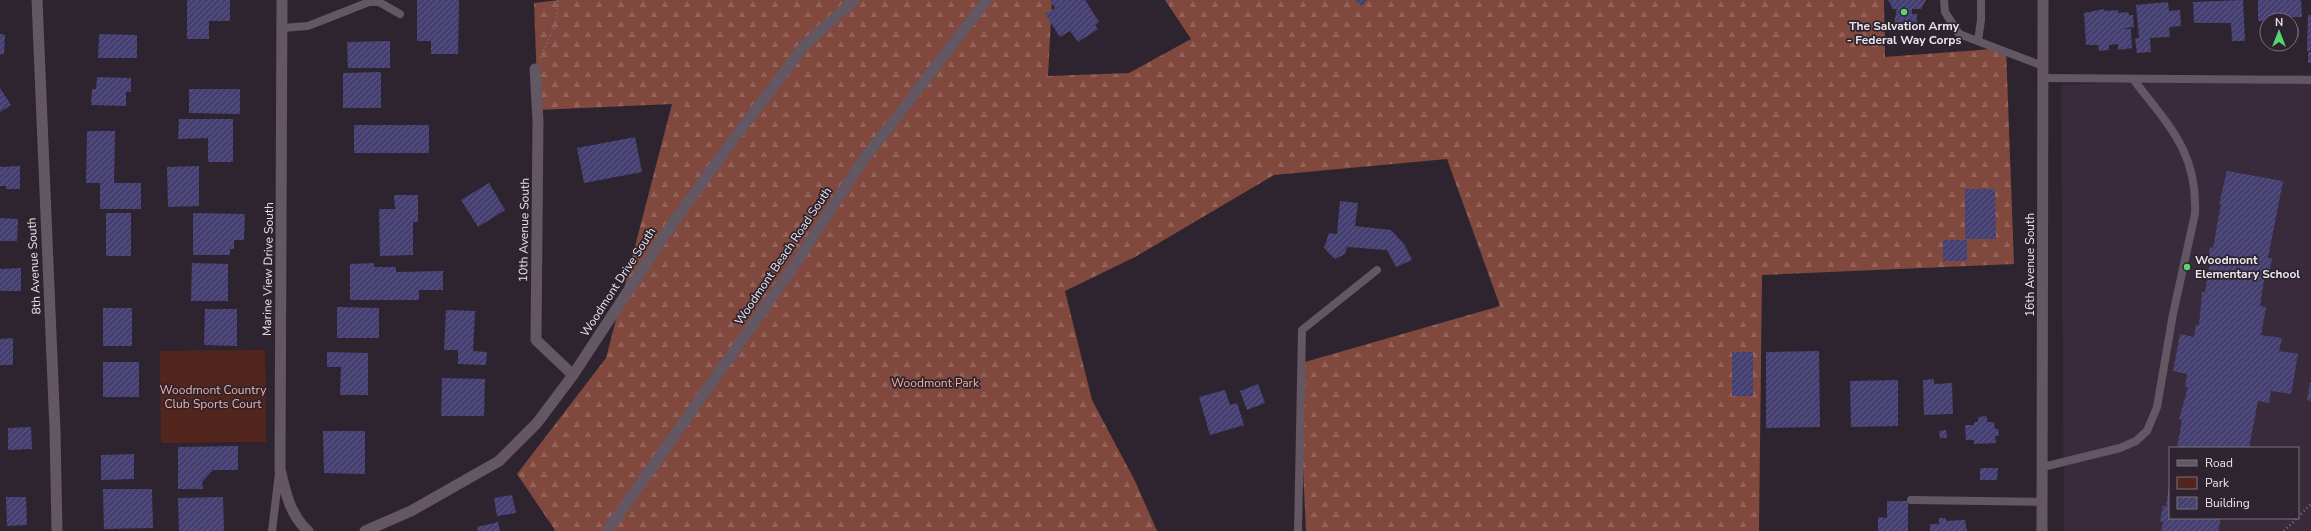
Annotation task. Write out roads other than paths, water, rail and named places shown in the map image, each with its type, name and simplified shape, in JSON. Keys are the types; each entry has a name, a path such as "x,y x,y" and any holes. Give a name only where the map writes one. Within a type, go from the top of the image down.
{"main road":[{"name":"8th Avenue South","path":"37,0 55,430 57,531"},
{"name":"Marine View Drive South","path":"282,0 280,469 287,499 300,524 308,531"},
{"name":"Woodmont Drive South","path":"365,531 411,511 499,461 538,423 573,375 668,230 735,137 804,46 854,0"},
{"name":"Woodmont Beach Road South","path":"607,531 792,268 861,163 987,0"},
{"name":"16th Avenue South","path":"2042,531 2043,0"},
{"name":"10th Avenue South","path":"535,69 538,121 536,340 573,375"}],"lane":[{"path":"1944,0 1945,12 1960,34 2043,66"},
{"path":"1978,41 1981,20 1981,0"},
{"path":"282,28 308,26 369,2 379,2 400,14"},
{"path":"2043,78 2311,80"},
{"path":"2043,467 2120,448 2136,441 2147,431 2157,407 2173,314 2195,214 2195,193 2191,167 2180,140 2133,79"},
{"path":"1298,531 1302,330 1377,270"},
{"path":"272,531 280,469"},
{"path":"1911,500 2043,502"}],"place":[{"name":"The Salvation Army - Federal Way Corps","path":"1904,12"},
{"name":"Woodmont Elementary School","path":"2187,267"}],"park label":[{"name":"Woodmont Park","path":"935,383"},
{"name":"Woodmont Country Club Sports Court","path":"213,397"}]}
